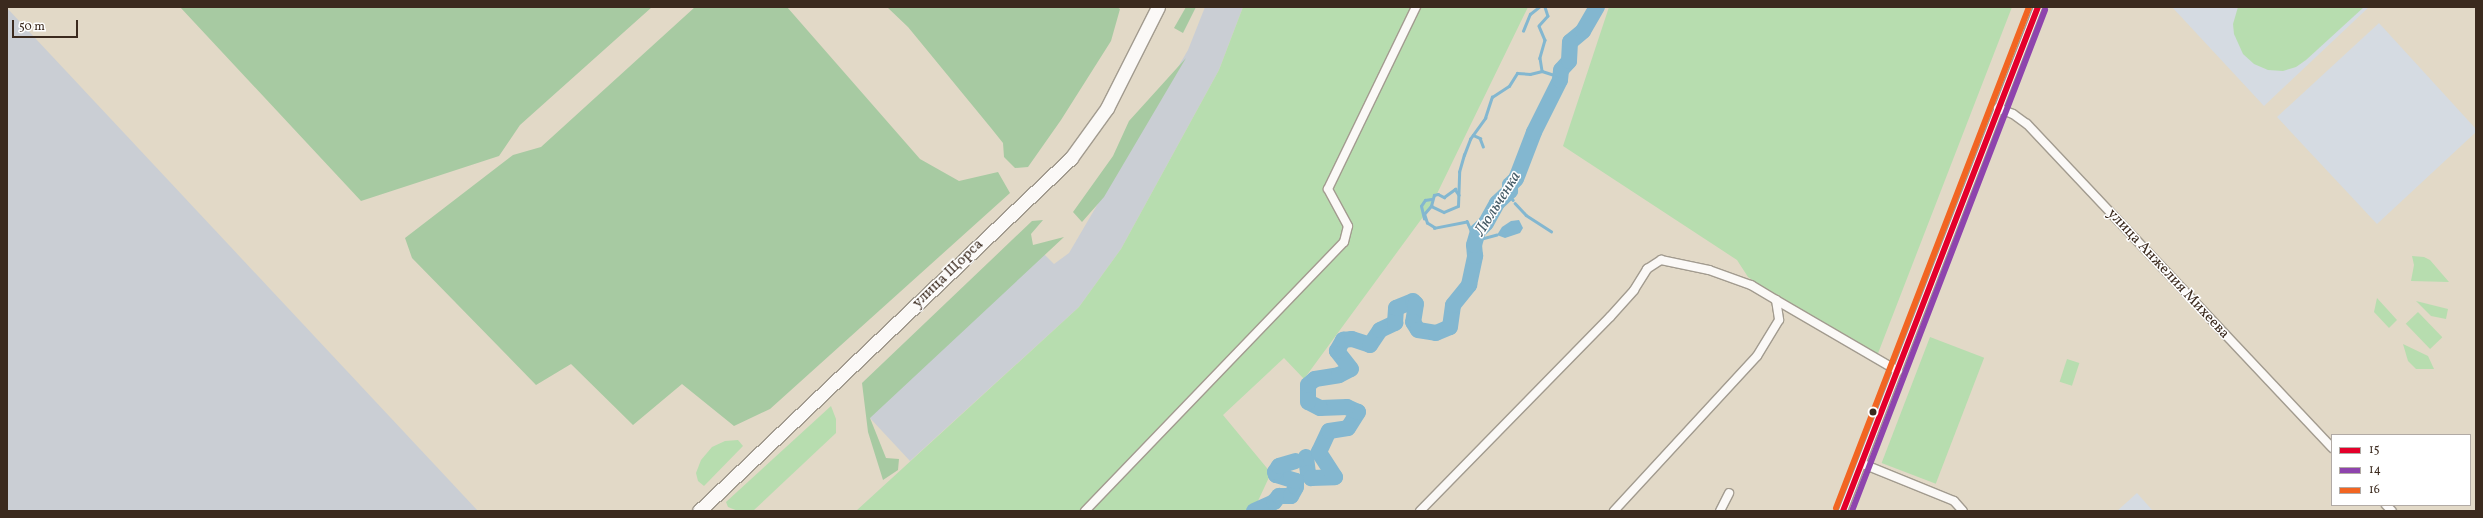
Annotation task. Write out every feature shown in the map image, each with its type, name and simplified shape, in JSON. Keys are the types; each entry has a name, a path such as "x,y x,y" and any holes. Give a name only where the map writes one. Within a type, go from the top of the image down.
{"main road":[{"name":"улица Щорса","path":"699,511 1071,158 1107,108 1158,7"}],"street":[{"path":"1085,511 1344,242 1348,226 1328,189 1416,7"},
{"path":"1843,511 1863,464 1998,108 2038,7"},
{"name":"улица Анжелия Михеева","path":"1998,108 2013,114 2027,124 2331,447"},
{"path":"1420,511 1610,318 1652,266 1661,260 1709,270 1751,285 1898,371"},
{"path":"1614,511 1756,356 1779,320 1776,300"},
{"path":"1863,464 1954,501 1963,511"},
{"path":"1720,511 1729,493"}],"shaded area":[{"path":"1205,7 1243,7 1219,70 1121,249 1079,307 910,461 869,417 1043,253 1054,264 1069,253 1188,50"},
{"path":"2172,7 2369,7 2264,106"},
{"path":"7,8 478,511 7,511"},
{"path":"2379,23 2476,129 2476,132 2377,224 2277,117"},
{"path":"2137,493 2153,511 2117,511"}],"green space":[{"path":"180,7 652,7 520,125 499,156 361,201"},
{"path":"695,7 787,7 920,159 959,181 998,172 1010,193 770,409 734,426 682,384 633,425 571,364 536,385 412,258 405,238 513,155 541,147"},
{"path":"887,7 1117,7 1120,9 1111,41 1061,120 1028,167 1015,168 1004,157 1003,143 908,27"},
{"path":"1186,7 1196,7 1183,33 1174,28"},
{"path":"1243,7 1528,7 1431,206 1304,379 1284,358 1223,415 1271,473 1258,501 1245,511 856,511 1079,307 1121,249 1219,70"},
{"path":"1609,7 2012,7 1877,356 1795,309 1748,277 1737,260 1563,146"},
{"path":"2238,7 2364,7 2306,60 2296,67 2283,71 2268,70 2254,64 2243,54 2234,34 2233,24"},
{"path":"1186,58 1104,197 1082,222 1073,212 1113,156 1129,121"},
{"path":"1043,220 1031,234 1033,245 1064,237 870,418 886,458 899,459 898,470 883,480 868,432 862,383 1032,221"},
{"path":"2412,256 2424,257 2430,260 2449,282 2411,281 2414,265"},
{"path":"2377,298 2397,320 2389,328 2374,312"},
{"path":"2416,301 2448,309 2446,319 2431,316"},
{"path":"2418,312 2442,337 2430,349 2406,324"},
{"path":"1930,337 1984,358 1936,484 1882,463"},
{"path":"2403,344 2428,356 2434,369 2416,369 2408,361"},
{"path":"2067,359 2079,363 2072,386 2060,382"},
{"path":"831,406 836,419 836,433 753,511 738,511 728,507 726,502"},
{"path":"738,440 743,446 704,486 698,481 696,473 701,460 712,447 725,441"}],"water":[{"path":"1519,220 1523,228 1520,233 1505,238 1497,235 1502,227 1511,221"}],"waterway":[{"path":"1523,31 1530,14 1539,7"},
{"path":"1545,7 1548,16 1539,26 1545,40 1540,58 1542,71 1560,77"},
{"name":"Люльченка","path":"1306,457 1308,473 1311,478 1335,477 1319,452 1329,431 1348,428 1358,412 1347,407 1320,408 1308,402 1308,385 1315,379 1339,375 1351,369 1337,351 1343,340 1352,339 1370,345 1380,330 1395,323 1396,308 1413,301 1416,304 1413,322 1418,330 1436,333 1450,327 1453,305 1469,285 1475,256 1474,245 1478,231 1486,223 1497,203 1510,191 1510,185 1516,179 1534,132 1560,80 1561,70 1569,61 1570,42 1583,31 1597,7"},
{"path":"1497,235 1475,241 1467,222 1435,228 1427,223 1424,214 1431,206 1444,212 1458,206 1459,172 1464,155 1470,139 1485,118 1492,97 1509,86 1517,73 1530,74 1542,71"},
{"path":"1473,135 1480,138 1483,146"},
{"path":"1431,206 1434,195 1438,194 1444,197 1455,189 1459,195"},
{"path":"1507,193 1513,200"},
{"path":"1424,219 1421,206 1425,200 1431,199"},
{"path":"1515,203 1526,215 1551,231"},
{"name":"Люльченка","path":"1254,511 1274,502 1279,496 1291,496 1296,487 1296,481 1276,475 1275,472 1279,466 1295,461"}],"transit line":[{"name":"16","path":"1836,508 2029,7"},
{"name":"15","path":"1843,511 2038,7"},
{"name":"14","path":"1852,511 2045,10"}]}
